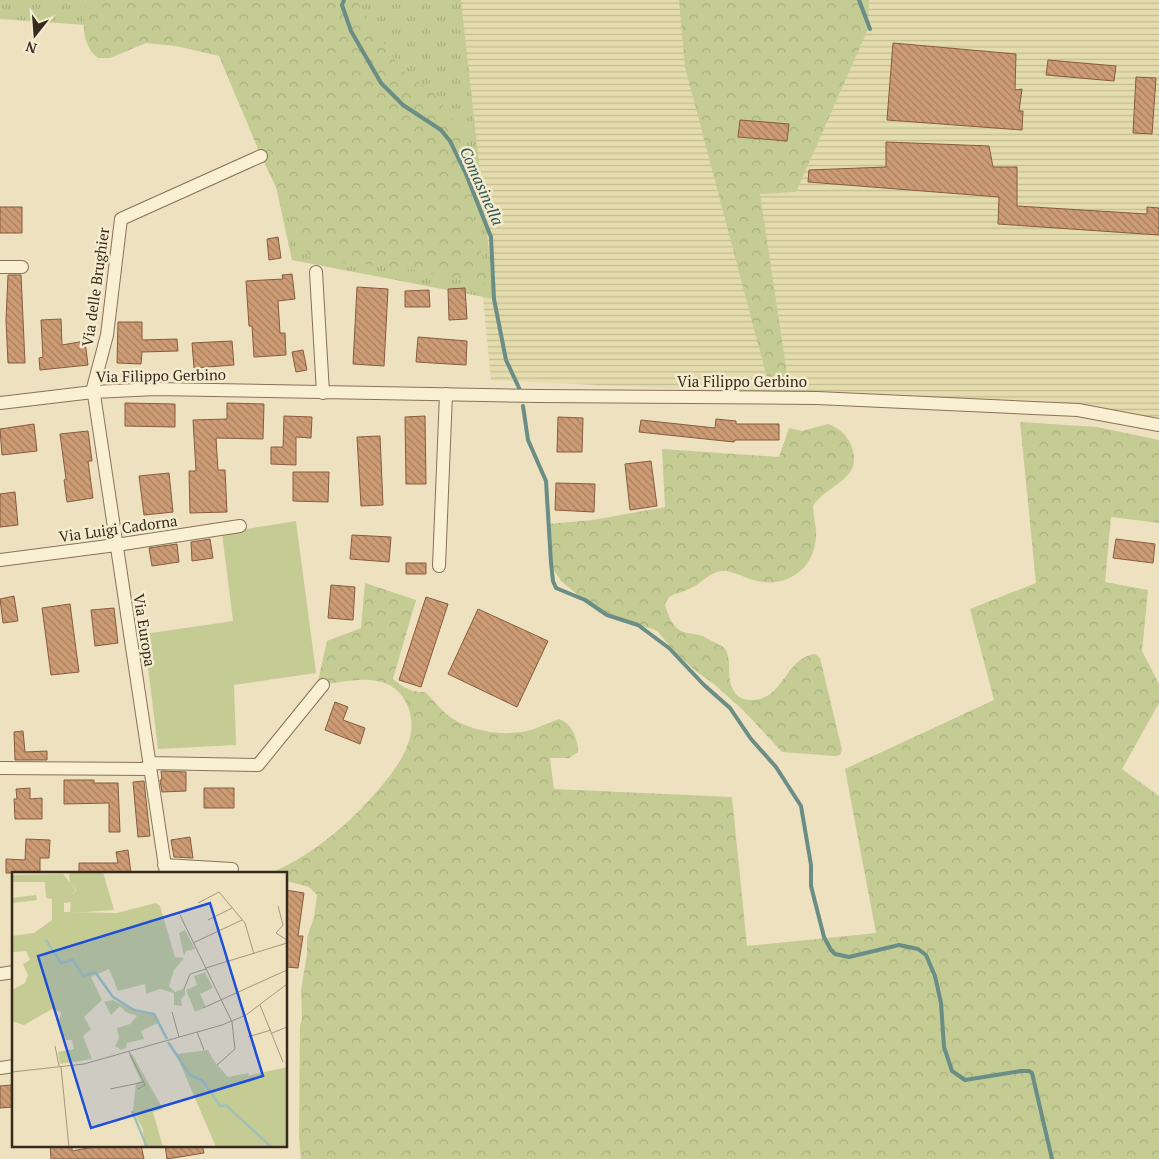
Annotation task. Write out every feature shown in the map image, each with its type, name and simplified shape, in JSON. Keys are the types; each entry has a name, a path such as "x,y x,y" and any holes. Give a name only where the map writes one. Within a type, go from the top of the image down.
{"street":[{"name":"Via delle Brughier","path":"93,392 107,335 121,219 261,156"},
{"path":"0,267 22,267"},
{"path":"316,272 322,392"},
{"name":"Via Filippo Gerbino","path":"0,403 93,392 156,389 817,398 1078,410 1159,424"},
{"name":"Via Europa","path":"93,392 165,869"},
{"path":"439,566 446,394"},
{"name":"Via Luigi Cadorna","path":"0,560 240,526"},
{"path":"0,768 258,765 323,685"},
{"path":"165,869 232,869"}],"shaded area":[{"path":"454,0 1159,0 1159,422 1079,408 491,380"}],"green space":[{"path":"0,0 461,0 494,299 292,260 243,36 0,19"},
{"path":"86,0 356,0 401,69 436,95 466,138 476,237 493,285 390,266 311,260 261,156 219,56 176,46 146,43 110,58 98,58 88,46 84,31"},
{"path":"679,0 869,0 868,29 796,192 760,194 788,381 767,378 685,67"},
{"path":"1020,422 1097,427 1159,440 1159,523 1111,517 1105,582 1148,590 1142,651 1159,684 1159,703 1122,769 1159,796 1159,1159 301,1159 299,1137 301,990 307,954 307,938 314,917 317,895 309,887 288,882 288,872 273,872 302,857 330,837 356,814 379,789 400,761 409,741 411,730 411,718 408,707 401,695 392,687 381,682 368,680 355,680 317,686 327,641 361,628 365,583 416,600 393,679 400,685 411,690 425,692 446,714 455,720 488,732 523,732 559,719 571,728 577,742 578,752 569,758 550,758 554,789 732,797 747,946 876,933 845,769 994,700 970,609 1036,583"},
{"path":"828,424 836,427 849,441 854,457 853,466 843,480 813,506 816,537 814,548 805,566 789,578 769,582 753,580 730,572 716,572 691,588 669,597 665,604 670,618 678,629 702,636 724,648 728,654 731,684 738,696 743,699 764,698 779,686 797,663 805,657 815,654 820,658 842,750 840,755 835,756 782,752 744,711 677,654 658,632 620,621 604,614 561,581 550,564 548,544 548,524 593,520 665,507 662,449 779,457 789,428 802,431"},
{"path":"296,521 316,673 234,685 236,745 158,749 144,634 233,621 222,533"}],"building":[{"path":"893,43 1016,54 1015,90 1022,89 1019,111 1023,111 1022,130 887,120"},
{"path":"1048,60 1116,66 1114,81 1046,75"},
{"path":"1136,77 1156,78 1152,134 1133,133"},
{"path":"740,120 789,124 787,141 738,137"},
{"path":"886,142 989,146 993,167 1017,167 1017,206 1147,214 1147,207 1159,208 1159,235 998,224 999,197 808,182 809,170 886,167"},
{"path":"0,207 22,207 22,233 0,233"},
{"path":"278,237 281,258 269,260 267,239"},
{"path":"292,274 295,299 278,301 280,333 285,333 286,355 254,357 252,326 249,326 246,281 283,279 282,275"},
{"path":"8,275 21,275 25,363 8,363 6,320"},
{"path":"357,287 388,289 384,366 353,364"},
{"path":"465,288 467,319 449,320 448,289"},
{"path":"429,290 430,307 405,307 405,291"},
{"path":"61,319 62,345 85,341 88,365 40,370 39,358 43,357 41,320"},
{"path":"118,322 142,322 142,340 177,339 178,351 142,352 141,364 117,363"},
{"path":"418,337 467,341 466,365 416,362"},
{"path":"232,341 234,365 194,368 192,343"},
{"path":"303,350 307,370 296,372 292,352"},
{"path":"125,403 175,404 175,427 125,426"},
{"path":"227,403 264,404 263,439 216,438 218,470 225,470 227,512 190,513 189,471 196,471 193,420 227,419"},
{"path":"284,416 312,417 311,438 296,437 296,465 271,464 271,447 283,447"},
{"path":"425,416 426,484 406,484 405,417"},
{"path":"558,417 583,418 582,452 557,452"},
{"path":"716,419 736,421 736,424 779,424 779,440 735,440 734,442 639,432 641,420 715,428"},
{"path":"34,424 37,451 2,455 0,429"},
{"path":"88,431 92,461 88,461 93,498 67,502 60,434"},
{"path":"380,436 383,505 361,506 357,437"},
{"path":"651,461 657,506 630,510 625,464"},
{"path":"293,472 329,472 328,502 293,501"},
{"path":"169,473 173,512 144,515 139,476"},
{"path":"556,483 595,484 594,512 555,510"},
{"path":"15,492 18,525 0,527 0,494"},
{"path":"352,535 391,537 389,562 350,559"},
{"path":"210,539 213,558 192,561 191,542"},
{"path":"1116,539 1155,544 1153,563 1113,558"},
{"path":"177,544 179,562 152,566 149,548"},
{"path":"406,563 426,563 426,574 406,574"},
{"path":"331,585 355,587 353,620 328,618"},
{"path":"14,596 18,621 3,623 0,599"},
{"path":"426,597 448,604 421,687 399,680"},
{"path":"70,604 79,672 51,675 42,608"},
{"path":"114,608 118,643 95,646 91,610"},
{"path":"478,609 548,641 517,707 448,674"},
{"path":"335,702 348,707 343,720 365,728 360,744 325,730"},
{"path":"23,731 25,752 47,751 47,760 15,760 14,732"},
{"path":"161,771 186,772 186,791 162,792"},
{"path":"64,780 94,780 94,783 118,783 120,832 109,832 109,803 64,804"},
{"path":"144,781 150,836 138,837 133,782"},
{"path":"30,788 30,799 42,798 42,819 15,819 14,799 17,799 16,789"},
{"path":"204,788 234,788 234,808 204,808"},
{"path":"190,837 193,858 174,857 171,840"},
{"path":"26,839 50,840 49,858 40,858 40,872 6,873 6,859 25,860"},
{"path":"128,850 131,872 79,872 79,863 118,863 116,852"},
{"path":"288,890 304,893 298,936 303,936 298,968 288,967"},
{"path":"11,1085 12,1107 0,1108 0,1086"},
{"path":"50,1146 72,1146 72,1151 99,1146 141,1146 144,1159 51,1159"},
{"path":"165,1146 202,1146 204,1153 167,1159"}],"waterway":[{"name":"Comasinella","path":"344,0 342,5 351,31 381,83 403,105 441,130 450,141 466,174 491,237 494,299 506,360 520,390"},
{"path":"859,0 870,29"},
{"path":"523,406 528,440 546,481 551,563 553,581 556,588 585,600 607,615 638,625 669,648 704,685 730,708 751,739 776,767 801,806 811,865 811,886 824,937 831,950 835,954 849,957 899,945 918,949 926,955 935,976 941,1003 944,1047 952,1071 965,1080 1021,1071 1032,1073 1052,1159"}]}
